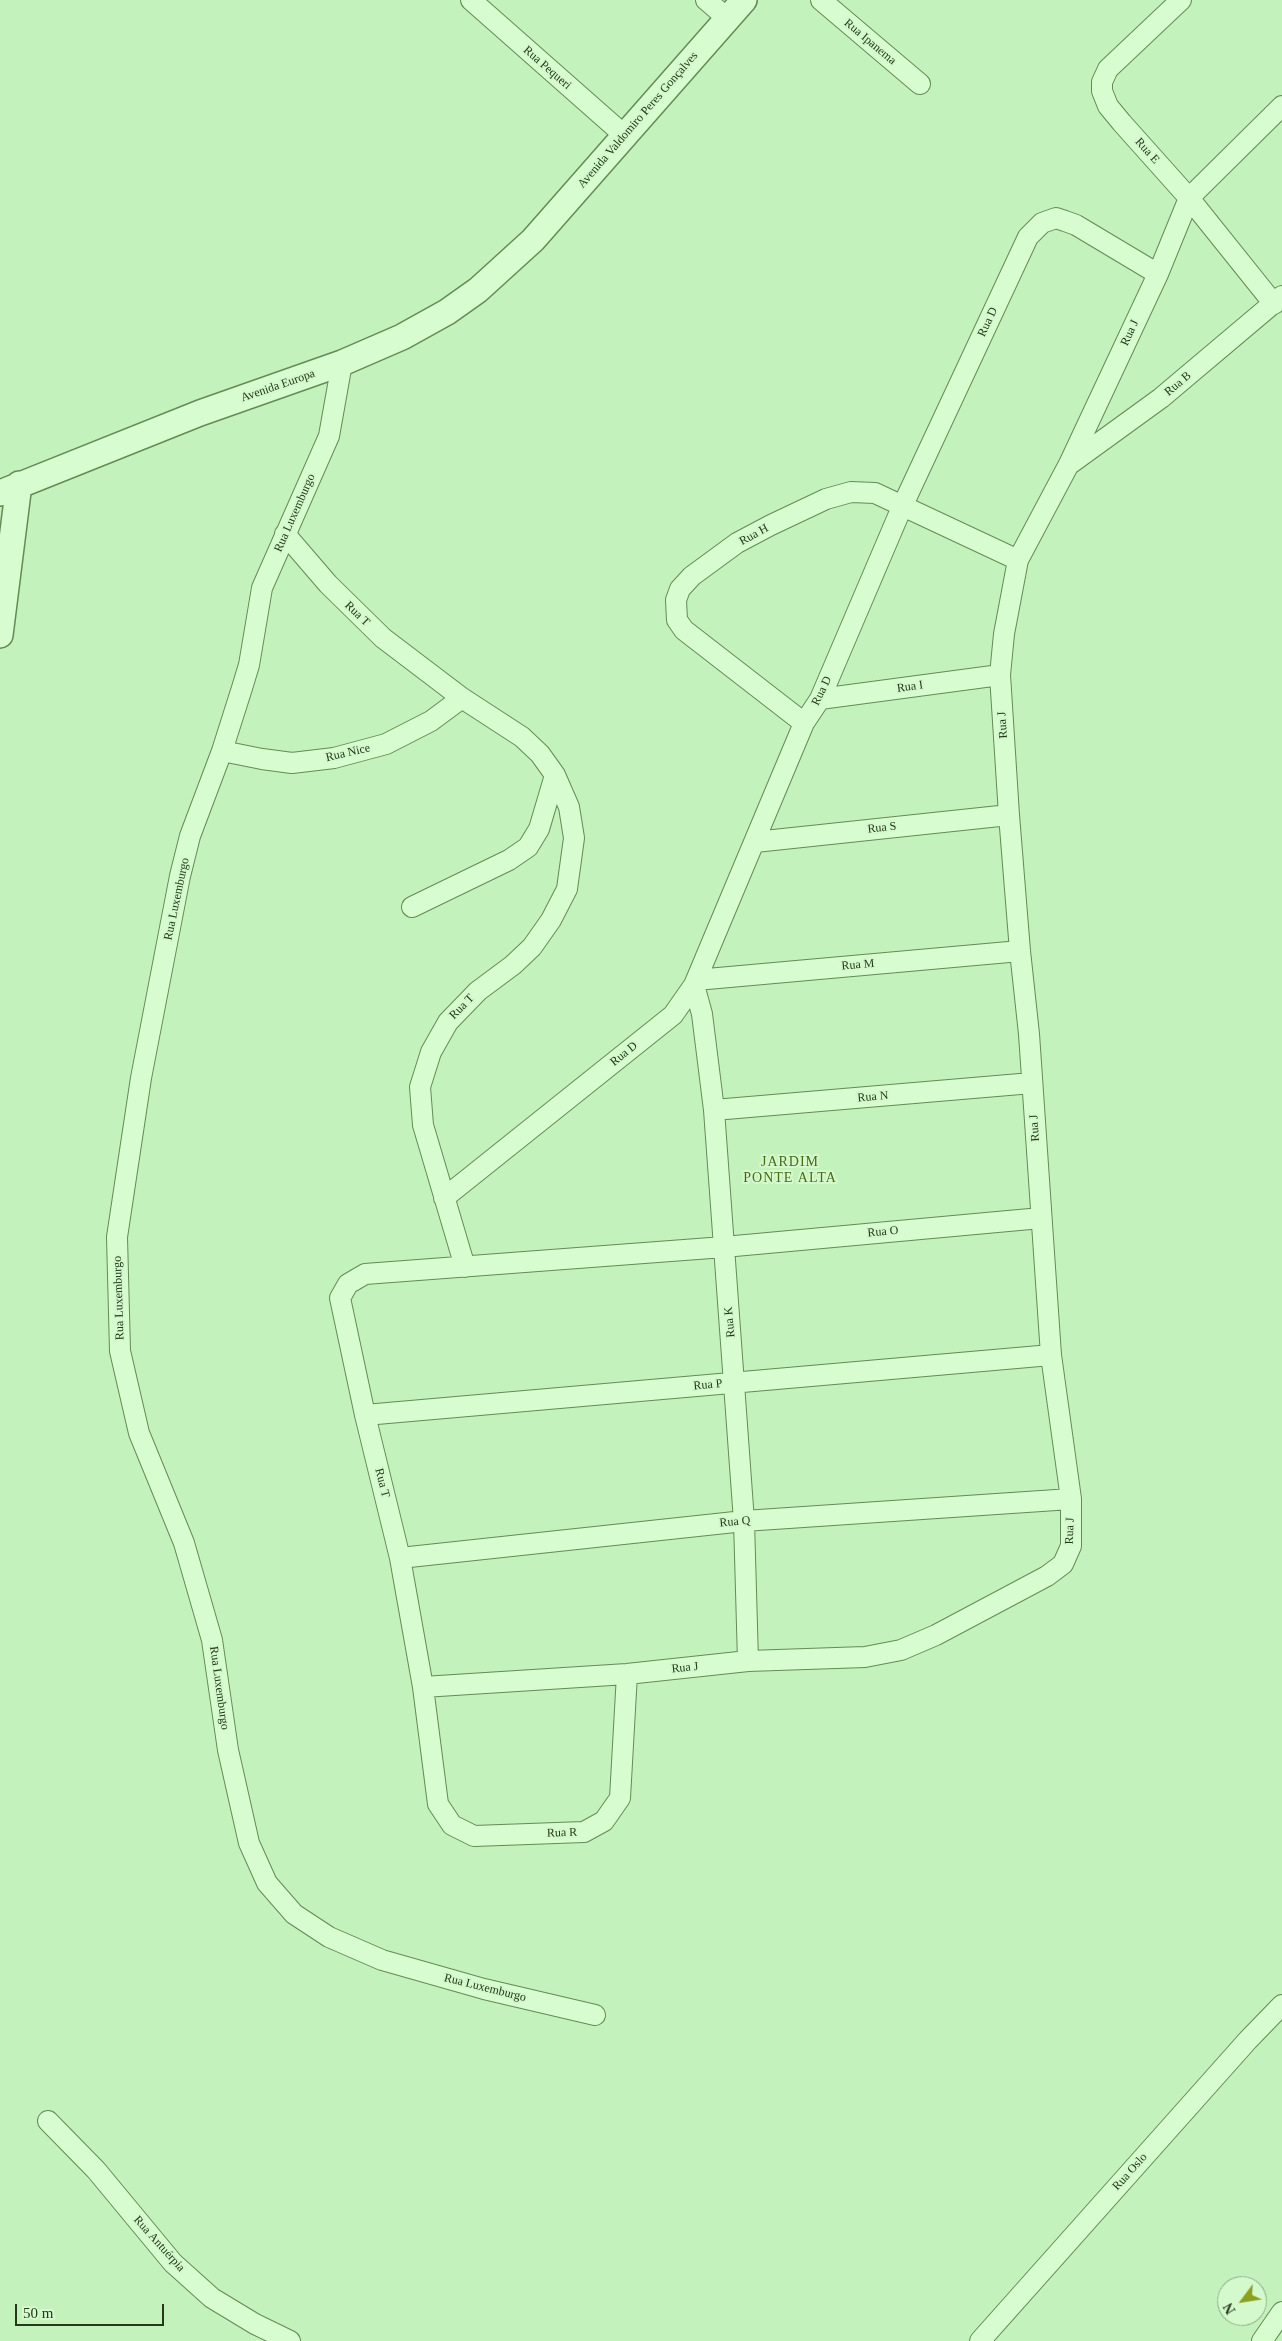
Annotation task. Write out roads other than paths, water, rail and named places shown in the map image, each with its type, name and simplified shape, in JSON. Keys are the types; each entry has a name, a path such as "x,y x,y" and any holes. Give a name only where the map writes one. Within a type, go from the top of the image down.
{"street":[{"name":"Rua Pequeri","path":"471,0 624,135"},
{"path":"706,0 735,9"},
{"name":"Rua Ipanema","path":"821,0 920,84"},
{"name":"Rua E","path":"1180,0 1108,69 1102,82 1102,90 1108,106 1122,123 1278,300"},
{"name":"Avenida Valdomiro Peres Gonçalves","path":"533,240 735,9"},
{"name":"Rua J","path":"423,1687 627,1674 748,1661 865,1656 901,1650 936,1635 1047,1576 1062,1564 1071,1546 1070,1499 1052,1355 1029,1034 1009,815 1000,675 1004,634 1018,560 1069,464 1158,274 1189,198 1282,106"},
{"name":"Rua D","path":"444,1198 673,1015 695,982 804,723 820,699 902,507 1020,253 1036,228 1042,223 1056,218 1076,225 1158,274"},
{"name":"Avenida Europa","path":"10,488 200,413 342,363 402,337 448,312 478,290 533,240"},
{"name":"Rua B","path":"1069,464 1161,398 1278,300"},
{"name":"Rua Luxemburgo","path":"342,363 329,436 262,588 249,664 222,751 190,836 180,876 141,1078 117,1238 120,1351 139,1433 184,1543 212,1640 228,1750 249,1843 267,1883 294,1914 329,1937 382,1960 484,1989 595,2015"},
{"path":"0,635 10,488"},
{"name":"Rua H","path":"804,723 684,630 677,620 675,611 680,589 692,576 737,543 826,499 851,492 875,493 1018,560"},
{"name":"Rua T","path":"285,534 328,584 383,638 462,698 522,737 540,754 555,775 569,806 574,838 567,890 551,920 532,947 513,965 478,991 448,1022 431,1052 420,1087 423,1125 465,1267"},
{"name":"Rua I","path":"820,699 1000,675"},
{"name":"Rua Nice","path":"222,751 262,760 292,763 334,758 386,744 431,721 462,698"},
{"path":"412,907 509,860 528,847 539,829 555,775"},
{"name":"Rua S","path":"755,842 1009,815"},
{"name":"Rua M","path":"695,982 1020,951"},
{"name":"Rua K","path":"695,982 702,1014 714,1110 744,1521 748,1661"},
{"name":"Rua N","path":"714,1110 1032,1083"},
{"name":"Rua O","path":"724,1247 1041,1218"},
{"name":"Rua T","path":"438,1804 423,1687 400,1558 365,1415 340,1298 348,1284 365,1274 724,1247"},
{"name":"Rua P","path":"365,1415 1052,1355"},
{"name":"Rua Q","path":"400,1558 744,1521 1070,1499"},
{"name":"Rua R","path":"438,1804 452,1825 474,1836 584,1832 604,1821 620,1798 627,1674"},
{"name":"Rua Oslo","path":"980,2341 1248,2040 1282,2005"},
{"name":"Rua Antuérpia","path":"48,2121 96,2170 173,2263 212,2298 255,2324 290,2341"},
{"path":"1262,2341 1282,2312"}],"district":[{"name":"JARDIM PONTE ALTA","path":"790,1170"}]}
